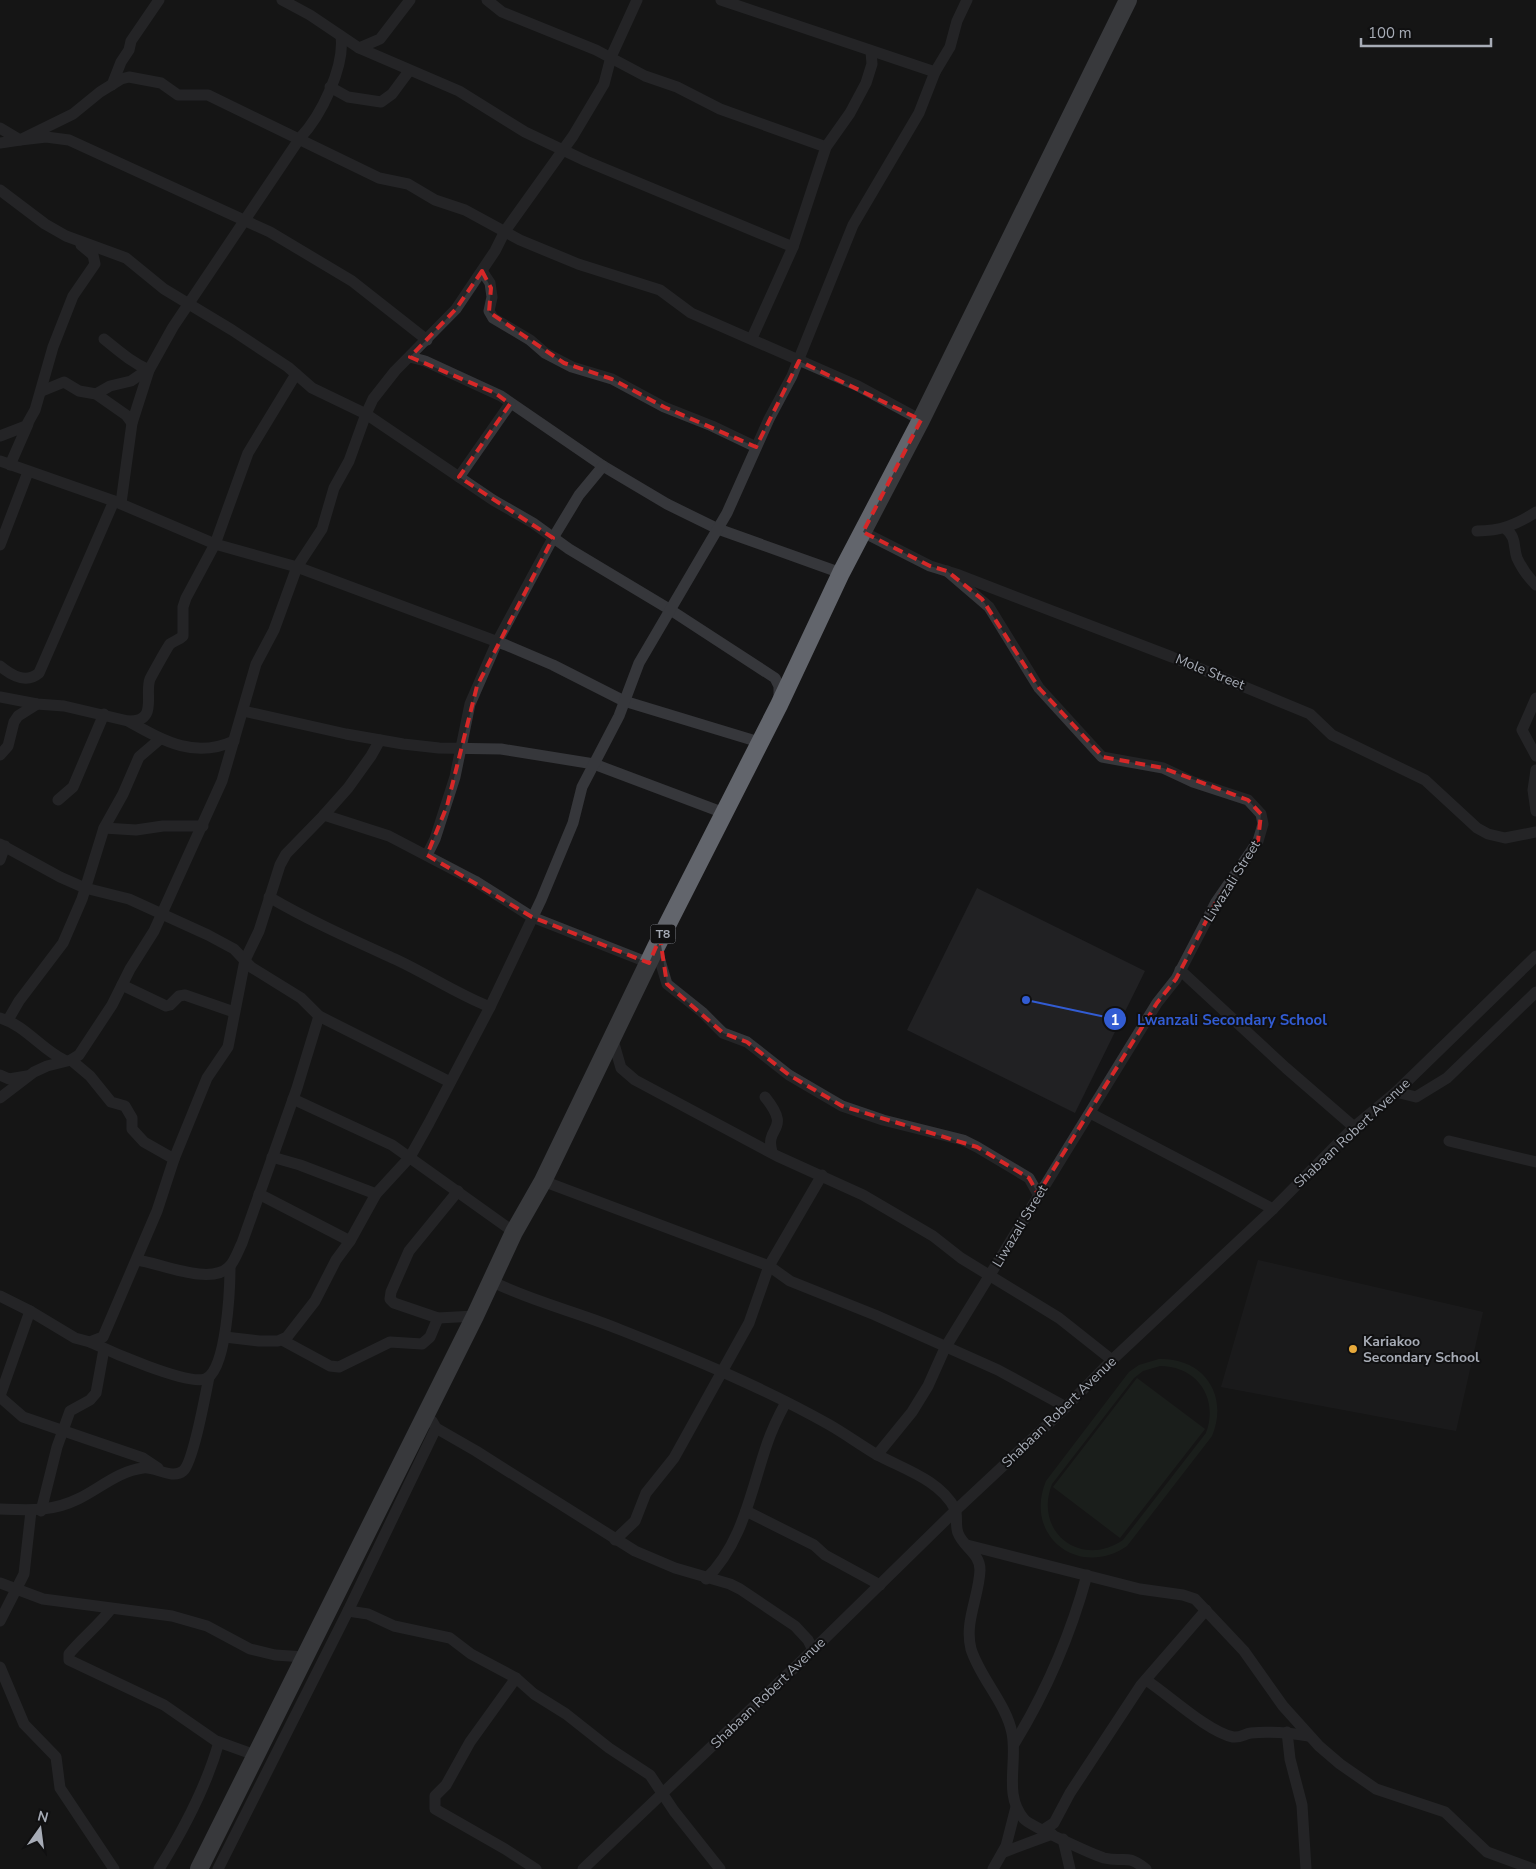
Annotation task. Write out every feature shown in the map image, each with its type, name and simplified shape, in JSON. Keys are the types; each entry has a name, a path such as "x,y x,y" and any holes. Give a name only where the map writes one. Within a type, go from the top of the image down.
{"highway":[{"name":"T8","path":"199,1869 475,1316 514,1232 543,1181 652,955 779,704 841,573 921,420 1128,0"}],"street":[{"path":"112,85 121,62 129,50 131,41 160,0"},
{"path":"282,0 310,15 359,48 471,97 526,132 562,150 793,247"},
{"path":"359,48 380,39 410,0"},
{"path":"488,0 502,12 611,57 645,76 677,87 720,109 826,147"},
{"path":"0,1098 28,1076 47,1066 68,1060 79,1054 112,1005 162,914 203,826 222,781 256,664 274,630 297,567 322,529 334,488 349,461 366,414 382,386 456,309 482,271 505,231 597,98 604,84 611,57 638,0"},
{"path":"721,0 935,72"},
{"path":"225,1337 259,1341 282,1340 287,1337 309,1310 336,1260 350,1241 376,1194 410,1157 490,1007 532,917 573,822 582,788 624,701 639,663 669,609 683,591 718,528 798,361 854,226 910,130 935,72 950,47 957,21 967,0"},
{"path":"0,666 17,677 32,677 39,673 118,502 132,423 148,370 173,327 244,220 300,138 315,120 342,58 342,36"},
{"path":"752,338 793,247 826,147 850,113 866,83 872,64 871,51"},
{"path":"330,87 348,97 381,102 392,94 409,71"},
{"path":"20,140 73,114 120,79 134,77 164,83 178,95 208,95 379,178 408,184 436,200 465,210 520,240 585,267 660,290 692,313 858,386 921,420"},
{"path":"0,128 20,140"},
{"path":"0,143 46,137 69,140 244,220 270,232 352,281 427,340"},
{"path":"0,190 44,224 88,249 93,255 95,264 74,296 53,347 42,390 28,424 5,463 118,502 214,544 297,567 497,642 553,665 624,701 760,742"},
{"path":"66,236 126,258 152,280 189,305 232,330 296,374 312,388 366,414 553,538 669,609 775,678 779,686 779,704"},
{"path":"482,271 490,283 492,297 489,312 492,318 530,340 545,353 572,367 612,379 664,407 712,426 756,447"},
{"path":"104,339 122,351 130,361 148,370"},
{"path":"410,357 425,361 495,393 603,466 667,504 718,528 841,573"},
{"path":"96,394 110,386 131,381 148,370"},
{"path":"128,721 139,721 142,718 150,704 150,680 169,645 183,636 183,607 186,598 214,544 248,452 296,374"},
{"path":"42,390 62,382 79,391 96,394 126,415 132,423"},
{"path":"459,477 510,404"},
{"path":"0,436 23,428 28,424"},
{"path":"427,855 447,806 470,704 497,642 553,538 579,495 603,466"},
{"path":"0,545 28,472"},
{"path":"1477,531 1506,529 1536,512"},
{"path":"1506,529 1513,536 1517,557 1523,571 1536,585"},
{"name":"Mole Street","path":"863,532 930,566 947,570 1180,660 1310,714 1332,735 1425,780 1477,828 1488,834 1505,838 1536,832"},
{"name":"Liwazali Street","path":"877,1455 912,1412 928,1386 945,1348 1157,1002 1176,979 1216,902 1258,841 1263,824 1261,814 1248,800 1194,782 1163,768 1102,756 1039,688 989,607 947,570"},
{"path":"0,697 104,714 128,721 160,739 182,747 213,750 234,742"},
{"path":"1536,698 1522,730 1536,756"},
{"path":"0,755 8,746 14,722 18,716 37,704"},
{"path":"243,711 380,740 439,748 501,749 594,764 724,813"},
{"path":"58,800 73,787 104,714"},
{"path":"160,739 139,757 123,794 104,828 86,888 63,943 4,1019 42,1047 68,1060 90,1076 111,1102 125,1106 132,1118 132,1129 144,1142 174,1159"},
{"path":"90,1342 100,1340 106,1332 157,1211 174,1159 206,1078 228,1047 245,960 253,946 269,896 286,854 324,815 361,770 380,740"},
{"path":"1536,770 1533,795 1536,811"},
{"path":"324,815 372,829 427,855 532,917 652,955 667,984 702,1012 723,1033 747,1042 789,1075 842,1106 883,1120 969,1143 1029,1178 1038,1194"},
{"path":"104,828 136,830 163,826 203,826"},
{"path":"0,860 2,845 52,873 86,888 124,897 227,945 245,960 301,998 319,1016 450,1082"},
{"path":"269,896 324,928 399,961 450,990 490,1007"},
{"name":"Shabaan Robert Avenue","path":"583,1869 956,1510 1066,1407 1112,1360 1273,1209 1354,1127 1396,1092 1536,956"},
{"path":"1180,970 1321,1100 1354,1127"},
{"path":"122,985 166,1006 170,1005 179,996 186,995 234,1012"},
{"path":"1396,1092 1416,1096 1447,1078 1536,993"},
{"path":"0,1509 36,1511 77,1500 102,1484 142,1468 178,1474 188,1465 209,1376 225,1337 230,1298 230,1266 242,1243 293,1099 319,1016"},
{"path":"612,1036 616,1059 624,1072 656,1092 772,1152 862,1195 933,1236 961,1258 1059,1318 1112,1360"},
{"path":"0,1075 9,1079 28,1076"},
{"path":"765,1097 777,1112 778,1117 778,1126 770,1144 772,1152"},
{"path":"293,1099 372,1134 410,1157 514,1232"},
{"path":"1090,1113 1273,1209"},
{"path":"1449,1141 1536,1162"},
{"path":"272,1157 300,1164 376,1194"},
{"path":"615,1540 635,1521 646,1493 674,1458 752,1315 769,1266 822,1175"},
{"path":"543,1181 769,1266 790,1281 875,1315 1010,1376 1066,1407"},
{"path":"458,1191 409,1250 390,1292 390,1299 394,1303 438,1318 475,1316"},
{"path":"259,1194 350,1241"},
{"path":"137,1260 200,1274 212,1274 230,1266"},
{"path":"492,1281 518,1294 592,1318 721,1372 838,1429 877,1455 909,1470 938,1490 956,1510 958,1533 979,1562 979,1581"},
{"path":"0,1296 30,1310 75,1338 90,1342 149,1367 200,1380 209,1376"},
{"path":"30,1310 0,1397 23,1417 143,1458 161,1471"},
{"path":"282,1340 330,1366 340,1366 390,1342 422,1344 430,1337 438,1318"},
{"path":"0,1621 18,1588 26,1562 36,1511 70,1411 90,1400 96,1393 104,1349"},
{"path":"706,1579 727,1554 746,1511 767,1445 786,1402"},
{"path":"427,1411 436,1428 545,1494 615,1540 652,1559 706,1579 730,1584 740,1589 795,1626 808,1640 812,1650"},
{"path":"218,1869 348,1611 436,1428"},
{"path":"746,1511 814,1544 825,1555 880,1585"},
{"path":"967,1545 1140,1589 1183,1595 1195,1599 1244,1651 1282,1706 1309,1736 1340,1764 1369,1786 1445,1812 1475,1843 1487,1852 1503,1860 1532,1869 1536,1866"},
{"path":"990,1551 979,1581 970,1619 970,1645 1010,1726 1014,1744 1012,1789 1016,1807 1025,1820 1053,1834 1102,1857 1133,1859 1146,1869"},
{"path":"1014,1744 1065,1642 1078,1610 1088,1575"},
{"path":"0,1583 18,1588 43,1599 172,1616 207,1626 250,1649 275,1655 305,1657"},
{"path":"111,1609 96,1628 69,1654 70,1660 100,1677 122,1684 164,1705 219,1742 255,1755"},
{"path":"1070,1869 1053,1834 1054,1823 1070,1793 1146,1680 1206,1610"},
{"path":"348,1611 368,1614 394,1626 450,1638 471,1654 516,1678 534,1694 566,1714 609,1748 645,1771 664,1793 674,1811 720,1869"},
{"path":"0,1667 24,1724 56,1757 60,1788 114,1869"},
{"path":"516,1678 470,1742 446,1785 435,1796 434,1805 435,1809 536,1869"},
{"path":"1146,1680 1198,1719 1228,1736 1241,1737 1249,1733 1287,1732 1309,1736"},
{"path":"1287,1732 1290,1759 1302,1805 1306,1869"},
{"path":"159,1869 194,1808 212,1767 219,1742"},
{"path":"993,1869 1004,1852 1012,1830 1016,1807"},
{"path":"1004,1852 1053,1834"}],"highlighted area":[{"path":"482,271 491,288 489,312 564,363 612,379 664,407 756,447 799,361 921,420 863,532 930,566 947,571 982,599 1039,688 1103,757 1163,768 1248,800 1261,814 1258,841 1216,902 1176,979 1157,1003 1038,1194 1029,1178 977,1147 842,1106 789,1075 747,1042 723,1033 667,984 660,938 649,963 532,917 427,855 447,806 477,686 553,538 459,477 510,404 495,393 410,357 456,309"}],"shaded area":[{"path":"977,888 1145,971 1075,1113 907,1030"},
{"name":"Kariakoo Secondary School","path":"1258,1260 1483,1312 1456,1431 1221,1387"},
{"path":"1159,1359 1175,1360 1189,1365 1200,1372 1209,1382 1215,1393 1217,1407 1212,1436 1127,1546 1109,1555 1091,1558 1074,1554 1060,1546 1049,1534 1042,1519 1041,1501 1046,1481 1129,1372 1139,1365","holes":["1160,1366 1173,1367 1185,1372 1202,1386 1210,1408 1206,1433 1123,1540 1107,1548 1092,1550 1077,1548 1065,1541 1055,1530 1049,1517 1048,1501 1052,1484 1134,1378 1143,1371"]},
{"path":"1137,1378 1205,1429 1120,1538 1053,1487"}],"place":[{"name":"Lwanzali Secondary School","path":"1026,1000"},
{"name":"Kariakoo Secondary School","path":"1353,1349"}]}
